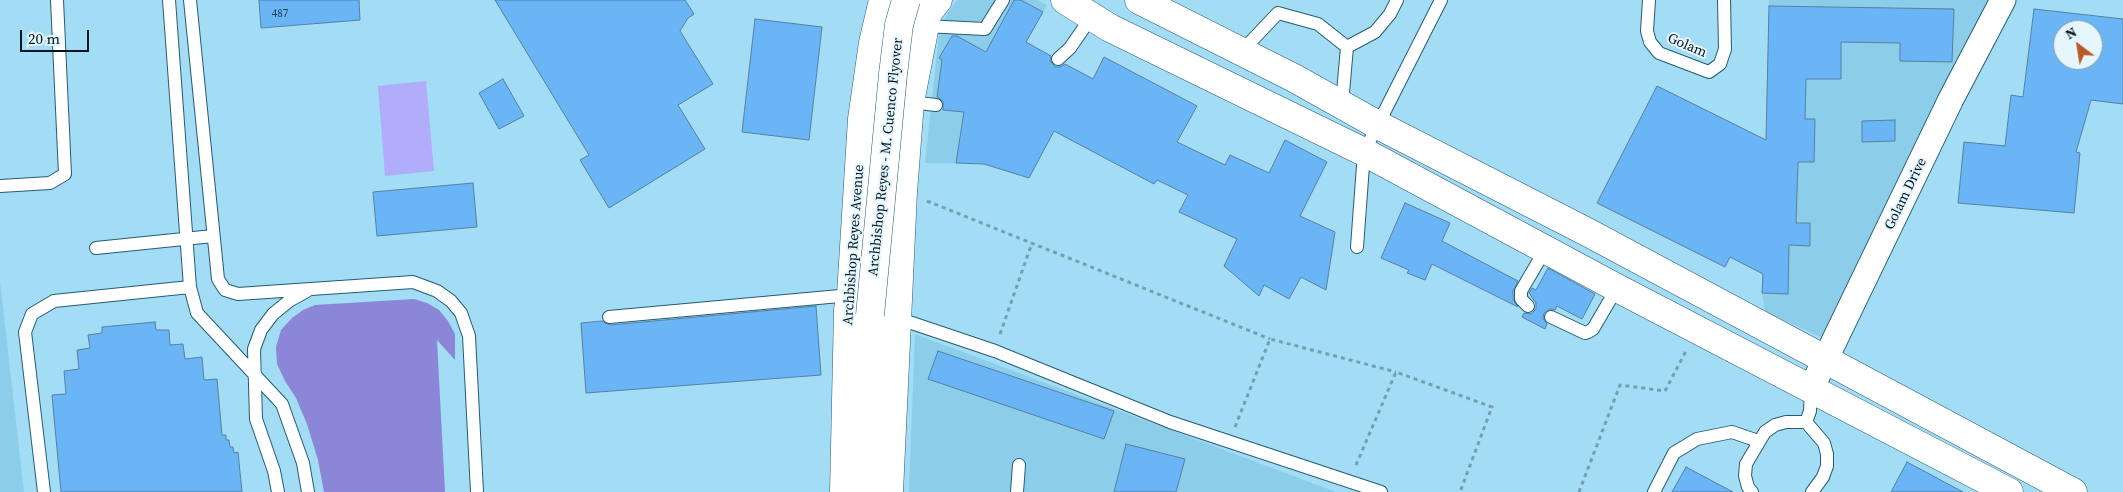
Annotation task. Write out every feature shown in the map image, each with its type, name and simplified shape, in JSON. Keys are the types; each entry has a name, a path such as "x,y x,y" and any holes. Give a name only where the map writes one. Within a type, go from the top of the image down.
{"main road":[{"name":"Archbishop Reyes Avenue","path":"844,492 848,310 851,295 862,119 876,31 883,0"},
{"path":"1065,0 1110,28 1364,152 1617,288 2009,492"},
{"path":"1140,0 1342,104 1378,125 1504,180 1826,360 2073,492"},
{"path":"876,31 885,22 897,18 909,20 914,24 924,12"},
{"path":"889,492 903,192 923,103 924,12"},
{"name":"Archbishop Reyes - M. Cuenco Flyover","path":"870,315 899,25 924,12"},
{"name":"Archbishop Reyes Avenue","path":"866,492 870,315"}],"street":[{"name":"Golam Drive","path":"1811,389 1951,100 2004,0"}],"lane":[{"path":"0,186 50,183 65,174 57,0"},
{"path":"169,0 190,287 197,313 282,404 303,463 308,492"},
{"path":"190,0 212,236 218,279 225,290 238,294 413,282 437,291 451,301 461,313 469,336 477,492"},
{"path":"924,12 985,28 1003,0"},
{"path":"1347,47 1375,32 1390,14 1396,0"},
{"path":"1357,248 1364,152 1441,0"},
{"name":"Golam","path":"1649,0 1647,31 1650,42 1660,53 1709,72 1720,64 1725,49 1724,0"},
{"path":"1242,52 1278,13 1318,24 1347,47"},
{"path":"1058,60 1070,48 1092,16"},
{"path":"1342,104 1347,47"},
{"path":"96,248 212,236"},
{"path":"1528,306 1521,299 1521,291 1545,250"},
{"path":"44,492 25,332 32,314 54,301 190,287"},
{"path":"1551,317 1584,333 1588,332 1593,329 1617,288"},
{"path":"278,492 274,471 256,419 254,348 261,330 273,314 289,301 310,289"},
{"path":"609,317 851,295"},
{"path":"897,318 995,351 1170,422 1381,492"},
{"path":"1806,422 1810,411 1811,389"},
{"path":"1752,492 1748,487 1745,476 1746,464 1758,441 1765,432 1775,425 1786,422 1806,422 1824,443 1828,454 1827,466 1823,477 1812,492"},
{"path":"1654,492 1674,454 1697,439 1732,432 1758,441"},
{"path":"1017,492 1019,465"}],"path":[{"path":"903,192 1270,339 1396,372 1492,407 1460,492"},
{"path":"995,351 1032,243"},
{"path":"1579,492 1620,385 1665,391 1698,329"},
{"path":"1229,441 1270,339"},
{"path":"1349,481 1396,372"}],"shaded area":[{"path":"957,0 1038,0 1047,5 1012,68 984,164 925,163 940,25"},
{"path":"1769,0 1995,0 1830,341 1765,312 1762,293"},
{"path":"426,81 434,171 385,176 378,86"},
{"path":"0,281 24,492 0,492"},
{"path":"414,299 427,303 439,310 455,334 455,360 437,340 445,492 324,492 318,460 307,424 296,398 277,364 276,347 281,330 292,318 303,310 315,305"},
{"path":"915,334 1336,492 909,492"}],"building":[{"path":"259,0 359,0 360,20 261,28"},
{"path":"495,0 685,0 694,14 688,18 680,31 713,84 678,105 705,149 609,208 580,160 589,155"},
{"path":"1014,0 1021,0 1043,12 1026,42 1051,56 1050,61 1055,67 1065,64 1093,79 1104,57 1197,106 1177,142 1225,165 1230,155 1269,173 1285,140 1327,162 1300,216 1335,232 1326,290 1301,277 1289,299 1264,285 1259,296 1224,266 1237,239 1179,212 1188,195 1157,180 1154,184 1054,131 1029,178 984,164 956,163 964,112 943,110 943,101 937,97 942,60 939,58 952,36 957,36 986,52"},
{"path":"1769,6 1954,9 1952,62 1900,61 1900,43 1841,42 1841,79 1806,79 1805,119 1815,119 1814,162 1798,162 1796,223 1810,223 1810,246 1789,245 1788,294 1762,293 1763,274 1730,257 1725,267 1597,203 1657,86 1766,140"},
{"path":"2034,9 2123,19 2123,104 2091,100 2076,152 2080,153 2074,213 1958,203 1964,142 2005,146 2011,95 2023,97"},
{"path":"755,19 822,27 809,140 742,132"},
{"path":"503,79 524,116 499,129 479,93"},
{"path":"1895,120 1895,141 1862,142 1862,121"},
{"path":"473,183 477,227 377,236 373,192"},
{"path":"1405,203 1450,223 1442,241 1518,281 1513,291 1513,299 1518,307 1432,264 1425,280 1407,273 1409,270 1381,258"},
{"path":"1548,268 1595,294 1582,319 1557,306 1555,310 1550,309 1544,313 1543,318 1547,324 1545,329 1522,317 1524,313 1531,314 1536,309 1536,303 1529,293 1532,288 1536,290"},
{"path":"816,306 821,375 586,393 581,323 602,321 610,325"},
{"path":"155,322 156,330 169,330 170,345 183,344 185,359 202,357 204,380 217,379 222,435 226,435 226,440 229,440 230,447 233,447 234,453 238,452 242,492 61,492 52,395 66,394 64,371 79,369 77,350 90,348 88,335 102,333 102,327"},
{"path":"938,351 1114,411 1104,439 928,379"},
{"path":"1126,444 1185,459 1176,492 1114,492"},
{"path":"1907,462 1963,492 1891,492"},
{"path":"1686,467 1733,492 1672,492"}]}
